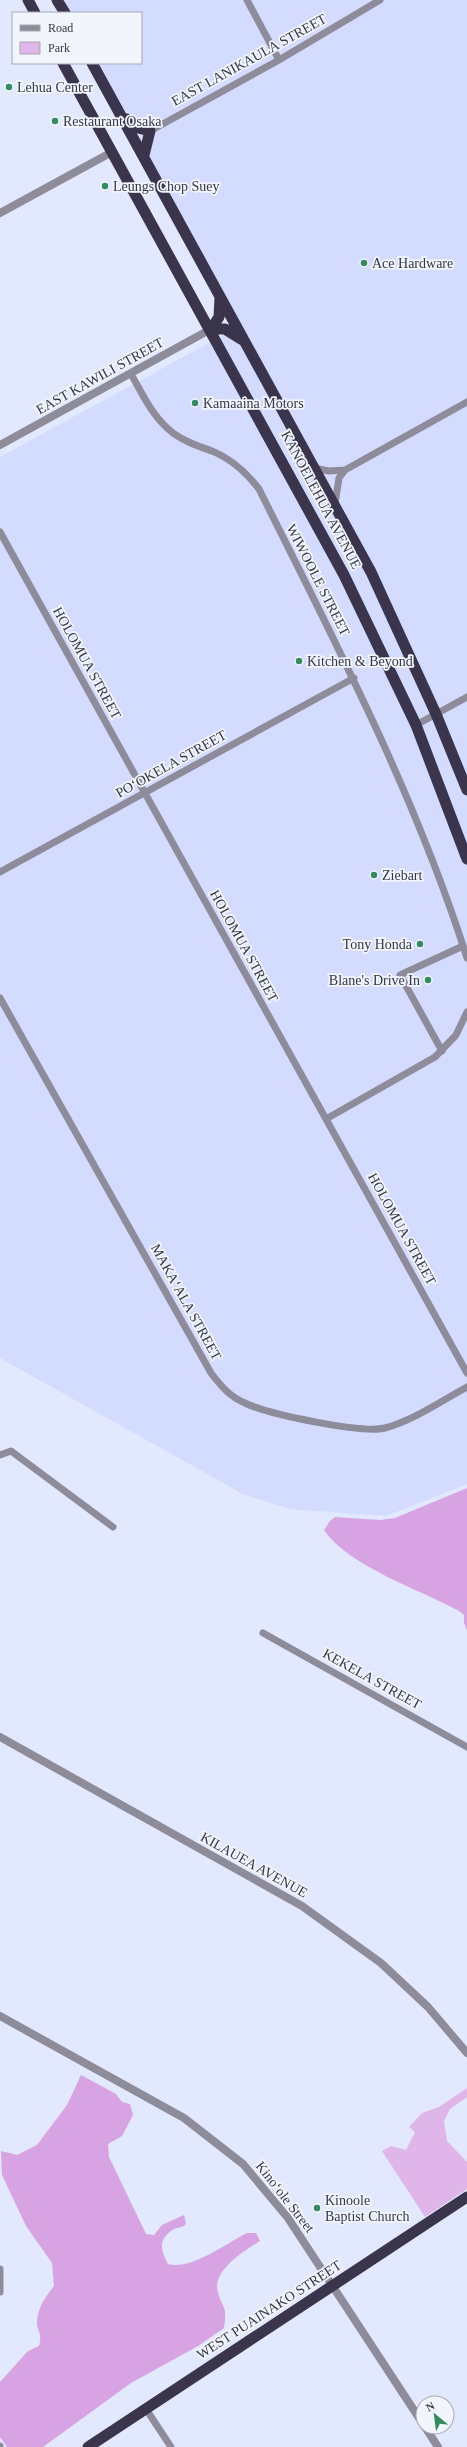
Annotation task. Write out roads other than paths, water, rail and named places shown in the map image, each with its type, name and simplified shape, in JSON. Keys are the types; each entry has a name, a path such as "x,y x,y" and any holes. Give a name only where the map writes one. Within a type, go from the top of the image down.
{"highway":[{"path":"28,0 35,12"},
{"path":"57,0 64,12"},
{"name":"KANOELEHUA AVENUE","path":"64,64 211,329 344,575 416,725 467,859"},
{"name":"KANOELEHUA AVENUE","path":"93,64 144,155 371,572 436,714 467,790"},
{"path":"119,110 131,124 138,128 150,131 144,155"},
{"path":"211,329 217,322 221,309 220,296"},
{"path":"211,329 224,329 237,335 246,344"},
{"name":"WEST PUAINAKO STREET","path":"88,2447 467,2197"}],"street":[{"path":"247,0 279,60"},
{"name":"EAST LANIKAULA STREET","path":"150,131 279,60 380,0"},
{"path":"0,213 112,152"},
{"name":"EAST KAWILI STREET","path":"0,445 211,329"},
{"name":"WIWOOLE STREET","path":"131,374 152,411 162,424 189,443 227,458 242,469 259,489 354,678 440,882 467,958"},
{"path":"314,468 329,472 345,470 467,402"},
{"path":"335,504 339,478 345,470"},
{"name":"HOLOMUA STREET","path":"0,532 144,794 467,1373"},
{"name":"PO‘OKELA STREET","path":"0,872 354,678"},
{"path":"416,725 467,697"},
{"path":"442,1051 400,975 463,946"},
{"name":"MAKA‘ALA STREET","path":"0,998 211,1373 223,1389 244,1403 274,1412 359,1429 384,1429 407,1420 467,1387"},
{"path":"326,1119 426,1063 442,1051 456,1035 467,1012"},
{"path":"0,1455 11,1451 114,1527"},
{"name":"KEKELA STREET","path":"263,1633 467,1747"},
{"name":"KILAUEA AVENUE","path":"0,1737 302,1906 381,1962 428,2007 467,2054"},
{"name":"Kinoʻole Street","path":"0,2016 184,2118 228,2150 275,2200 415,2412"},
{"path":"0,2269 0,2292"},
{"path":"146,2409 172,2447"},
{"path":"430,2435 438,2447"}],"place":[{"name":"Lehua Center","path":"9,87"},
{"name":"Restaurant Osaka","path":"55,121"},
{"name":"Leungs Chop Suey","path":"105,186"},
{"name":"Ace Hardware","path":"364,263"},
{"name":"Kamaaina Motors","path":"195,403"},
{"name":"Kitchen & Beyond","path":"299,661"},
{"name":"Ziebart","path":"374,875"},
{"name":"Tony Honda","path":"420,944"},
{"name":"Blane's Drive In","path":"428,980"},
{"name":"Kinoole Baptist Church","path":"317,2208"}]}
